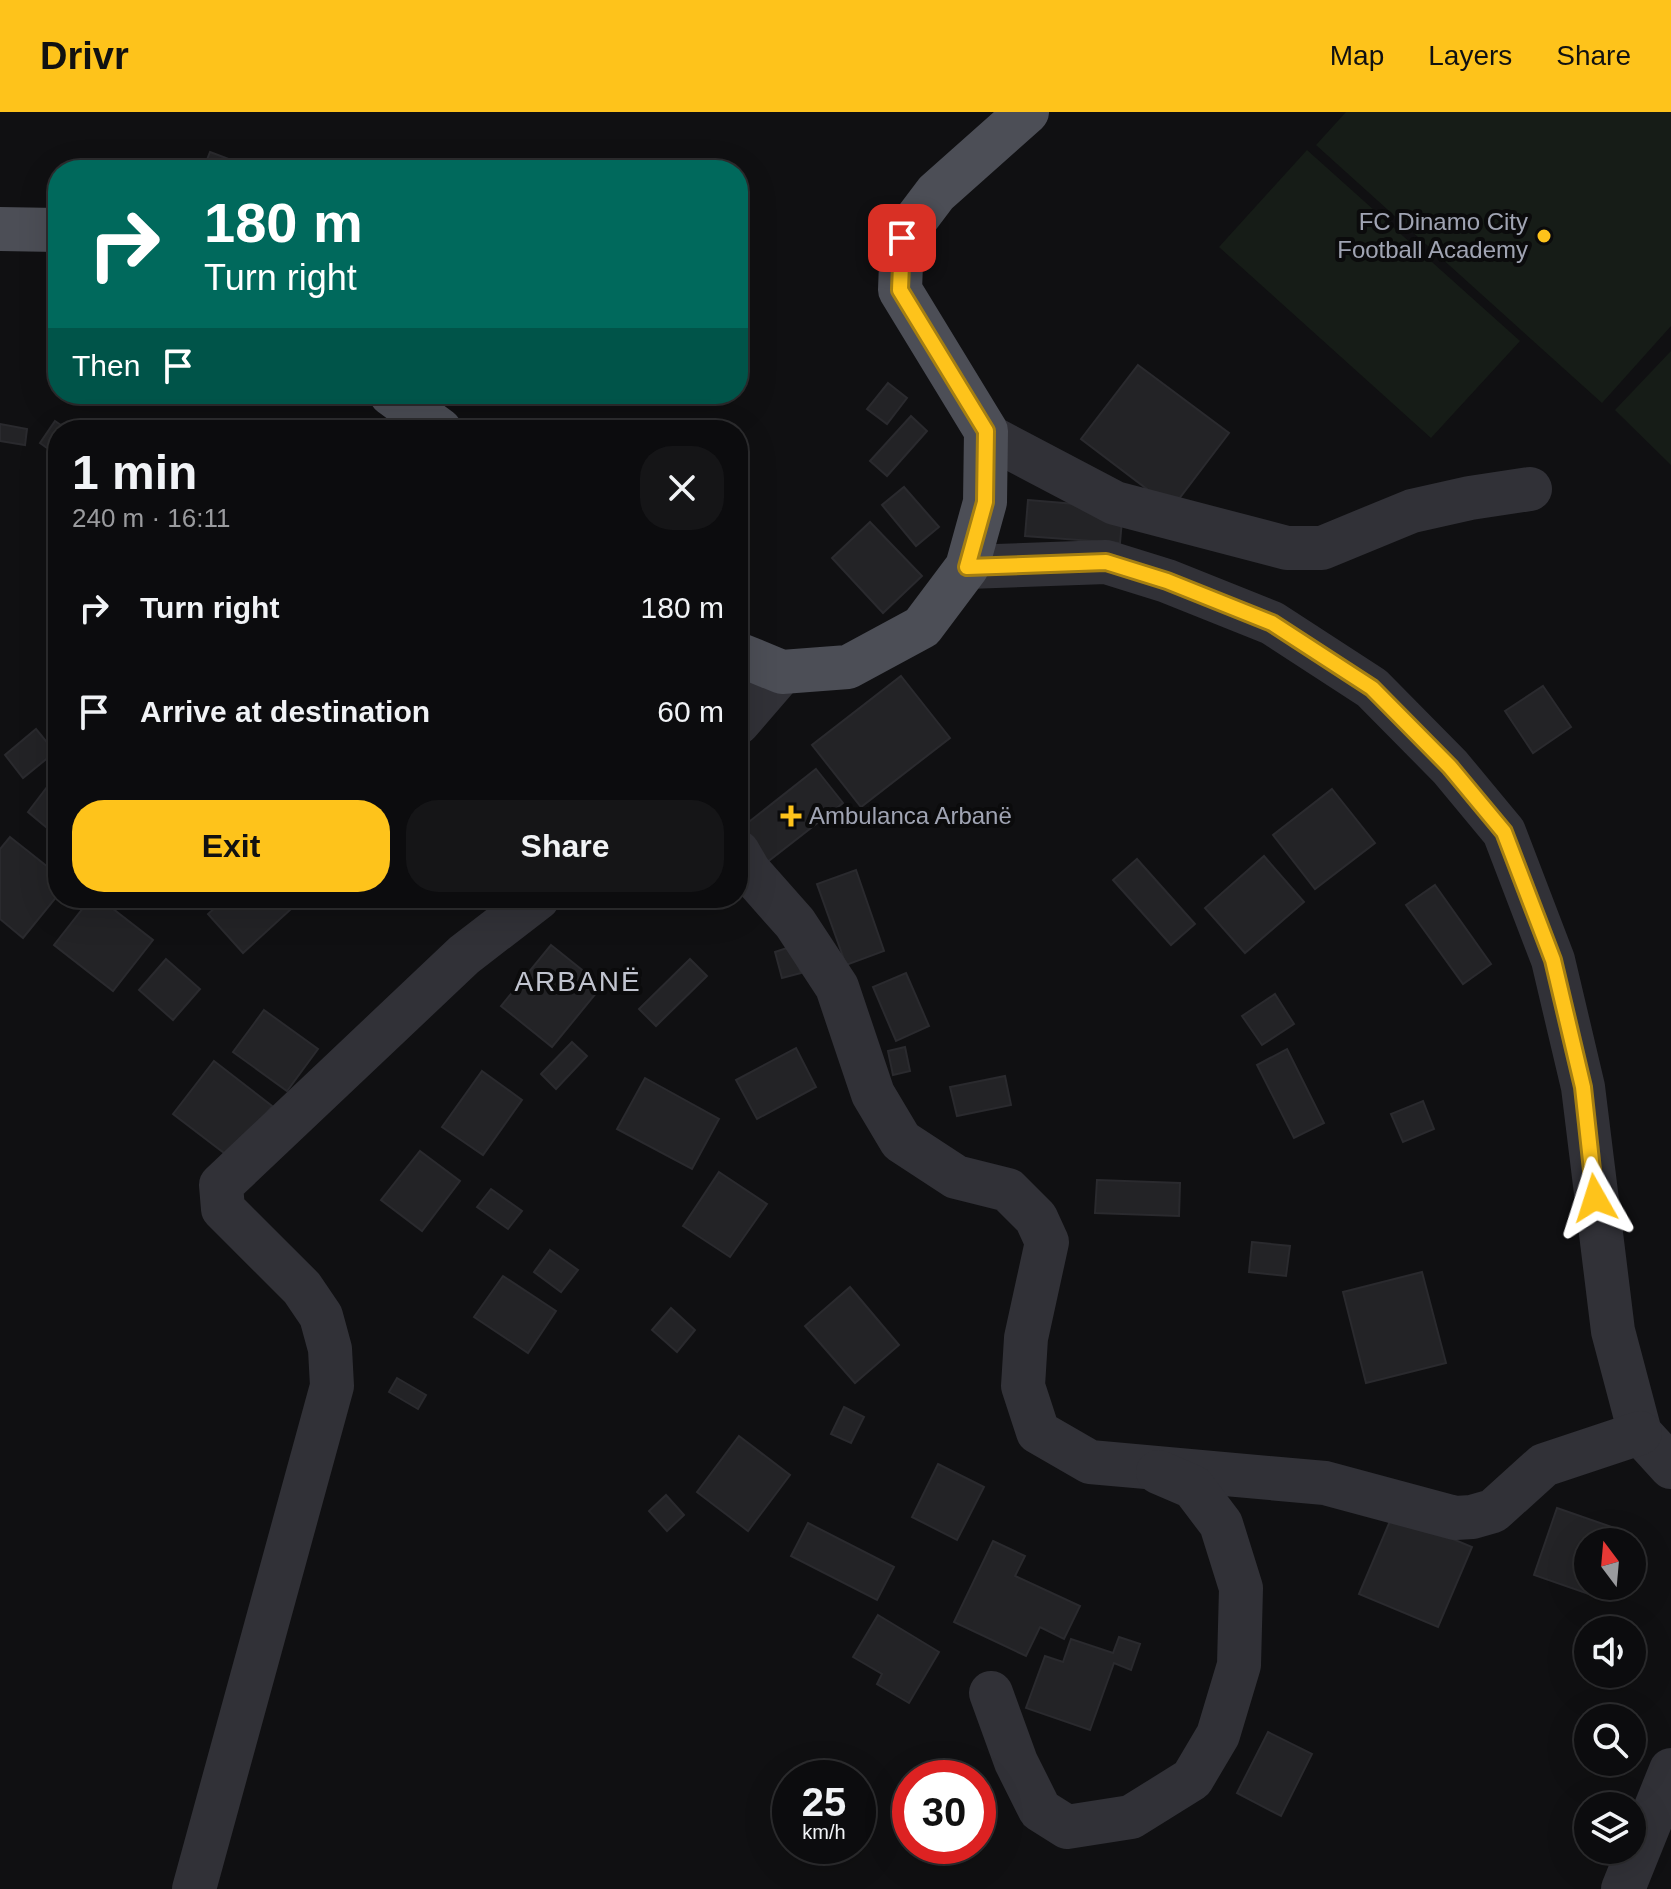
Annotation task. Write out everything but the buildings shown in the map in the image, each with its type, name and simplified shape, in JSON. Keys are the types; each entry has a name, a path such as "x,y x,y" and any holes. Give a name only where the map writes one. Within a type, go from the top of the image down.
{"main road":[{"path":"748,658 782,672 848,667 922,627 967,567 985,502 986,435 900,290 902,238 936,193 1027,112"},
{"path":"0,229 48,230"},
{"path":"405,404 426,420"}],"street":[{"path":"986,435 1115,503 1287,548 1322,548 1412,511 1530,489"},
{"path":"967,567 1106,562 1167,581 1272,623 1372,688 1450,767 1504,832 1553,960 1583,1087 1613,1331 1640,1433 1671,1467"},
{"path":"748,711 782,672"},
{"path":"748,869 795,923 837,987 873,1094 901,1141 956,1177 1008,1190 1036,1218 1047,1242 1026,1338 1023,1386 1038,1432 1090,1462 1325,1483 1455,1518 1493,1511 1544,1465 1640,1433"},
{"path":"194,1889 332,1386 330,1349 321,1316 302,1288 223,1209 221,1185 464,955 525,908"},
{"path":"991,1693 1016,1762 1040,1810 1067,1827 1131,1817 1192,1779 1218,1735 1239,1665 1241,1588 1221,1524 1193,1487 1168,1475 1140,1467"},
{"path":"1623,1889 1671,1770"}],"shaded area":[{"name":"FC Dinamo City Football Academy","path":"1346,112 1671,112 1671,326 1602,403 1316,145"},
{"path":"1307,150 1520,341 1431,438 1219,247"},
{"path":"1671,351 1671,465 1615,410"}],"place":[{"name":"FC Dinamo City Football Academy","path":"1544,236"},
{"name":"Ambulanca Arbanë","path":"791,816"}],"district":[{"name":"ARBANË","path":"578,981"}],"route":[{"path":"902,238 900,290 986,431 985,502 967,567 1106,562 1167,581 1272,623 1372,688 1450,767 1504,832 1553,960 1583,1087 1595,1198"}]}
